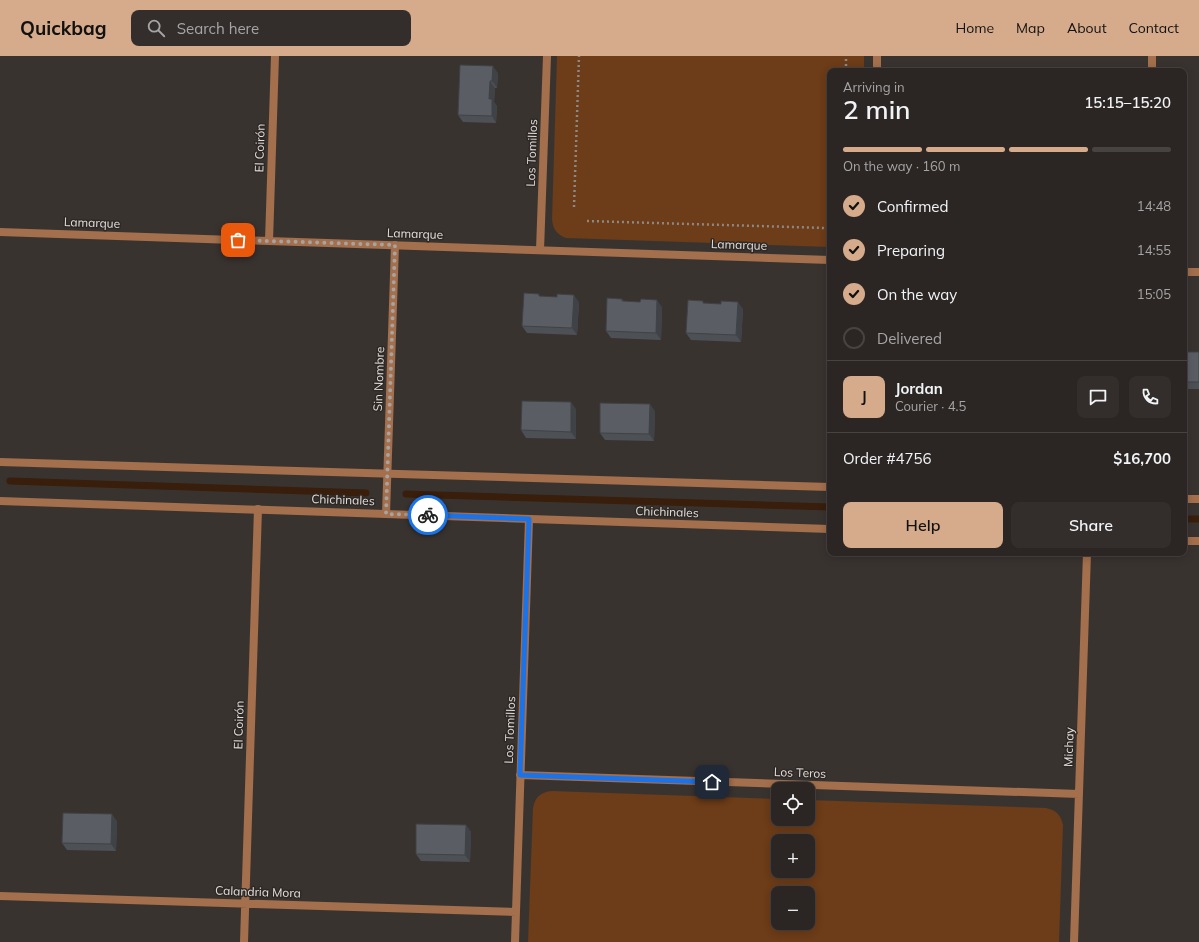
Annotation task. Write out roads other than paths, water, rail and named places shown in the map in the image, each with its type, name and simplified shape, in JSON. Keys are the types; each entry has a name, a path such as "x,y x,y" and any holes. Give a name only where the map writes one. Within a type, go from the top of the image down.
{"street":[{"name":"El Coirón","path":"269,241 275,56"},
{"name":"Los Tomillos","path":"540,250 547,56"},
{"path":"877,56 877,68"},
{"path":"1152,56 1152,68"},
{"name":"Lamarque","path":"0,232 827,260"},
{"name":"Sin Nombre","path":"386,514 395,245"},
{"path":"1187,272 1199,272"},
{"path":"0,462 827,487"},
{"path":"1187,499 1199,499"},
{"name":"Chichinales","path":"0,501 827,529"},
{"name":"El Coirón","path":"244,942 258,509"},
{"name":"Los Tomillos","path":"515,942 529,519"},
{"path":"1187,541 1199,541"},
{"name":"Michay","path":"1074,942 1087,556"},
{"name":"Los Teros","path":"520,775 1079,794"},
{"name":"Calandria Mora","path":"0,896 516,912"}],"waterway":[{"path":"10,481 366,493"},
{"path":"406,494 827,507"},
{"path":"1187,519 1199,519"}]}
